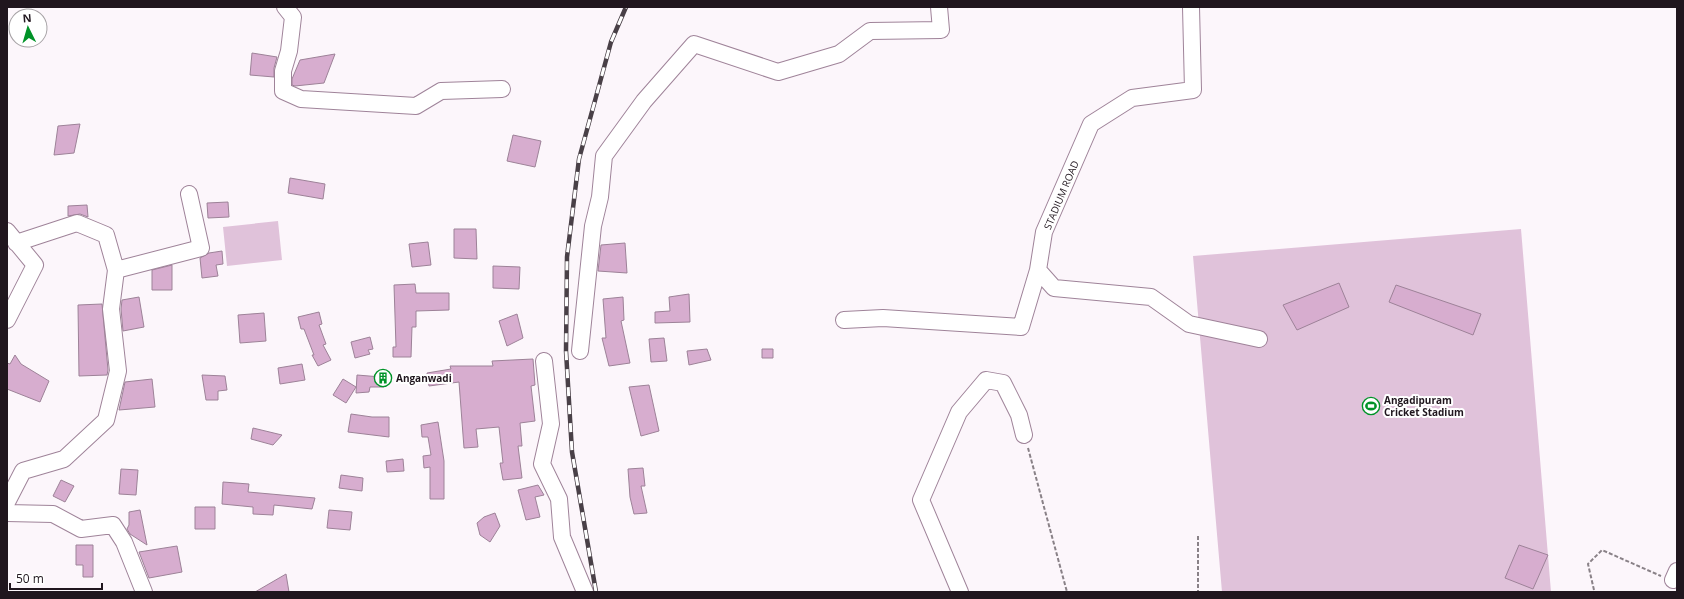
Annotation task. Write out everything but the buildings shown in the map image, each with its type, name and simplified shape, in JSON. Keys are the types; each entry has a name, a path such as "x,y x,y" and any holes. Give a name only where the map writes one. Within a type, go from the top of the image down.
{"street":[{"path":"285,7 293,17 289,51 284,71 283,91 301,99 416,106 441,91 502,88"},
{"path":"580,351 593,226 600,197 604,156 644,101 694,44 778,72 839,54 870,30 941,30 939,7"},
{"name":"STADIUM ROAD","path":"1038,270 1044,232 1092,124 1132,98 1193,90 1191,7"},
{"path":"116,270 201,248 189,194"},
{"path":"7,320 35,265 12,237 77,223 106,236 116,270 111,309 118,371 106,420 64,459 23,471 7,502"},
{"path":"844,320 883,318 1021,327 1038,270"},
{"path":"1038,270 1054,288 1151,297 1189,324 1259,339"},
{"path":"544,361 551,424 542,464 558,498 562,537 585,592"},
{"path":"960,592 921,500 959,412 986,380 1003,383 1019,415 1024,435"},
{"path":"7,514 54,514 81,529 113,525 124,542 144,592"}],"path":[{"path":"1024,435 1067,592"},
{"path":"1198,536 1198,592"},
{"path":"1594,590 1588,564 1602,550 1675,576"}],"shaded area":[{"path":"278,221 282,260 227,266 223,227"},
{"name":"Angadipuram Cricket Stadium","path":"1521,229 1551,592 1222,592 1193,256"}],"railway":[{"path":"596,592 572,452 566,351 567,257 579,159 611,42 626,7"}],"place":[{"name":"Anganwadi","path":"383,378"},
{"name":"Angadipuram Cricket Stadium","path":"1371,406"}]}
